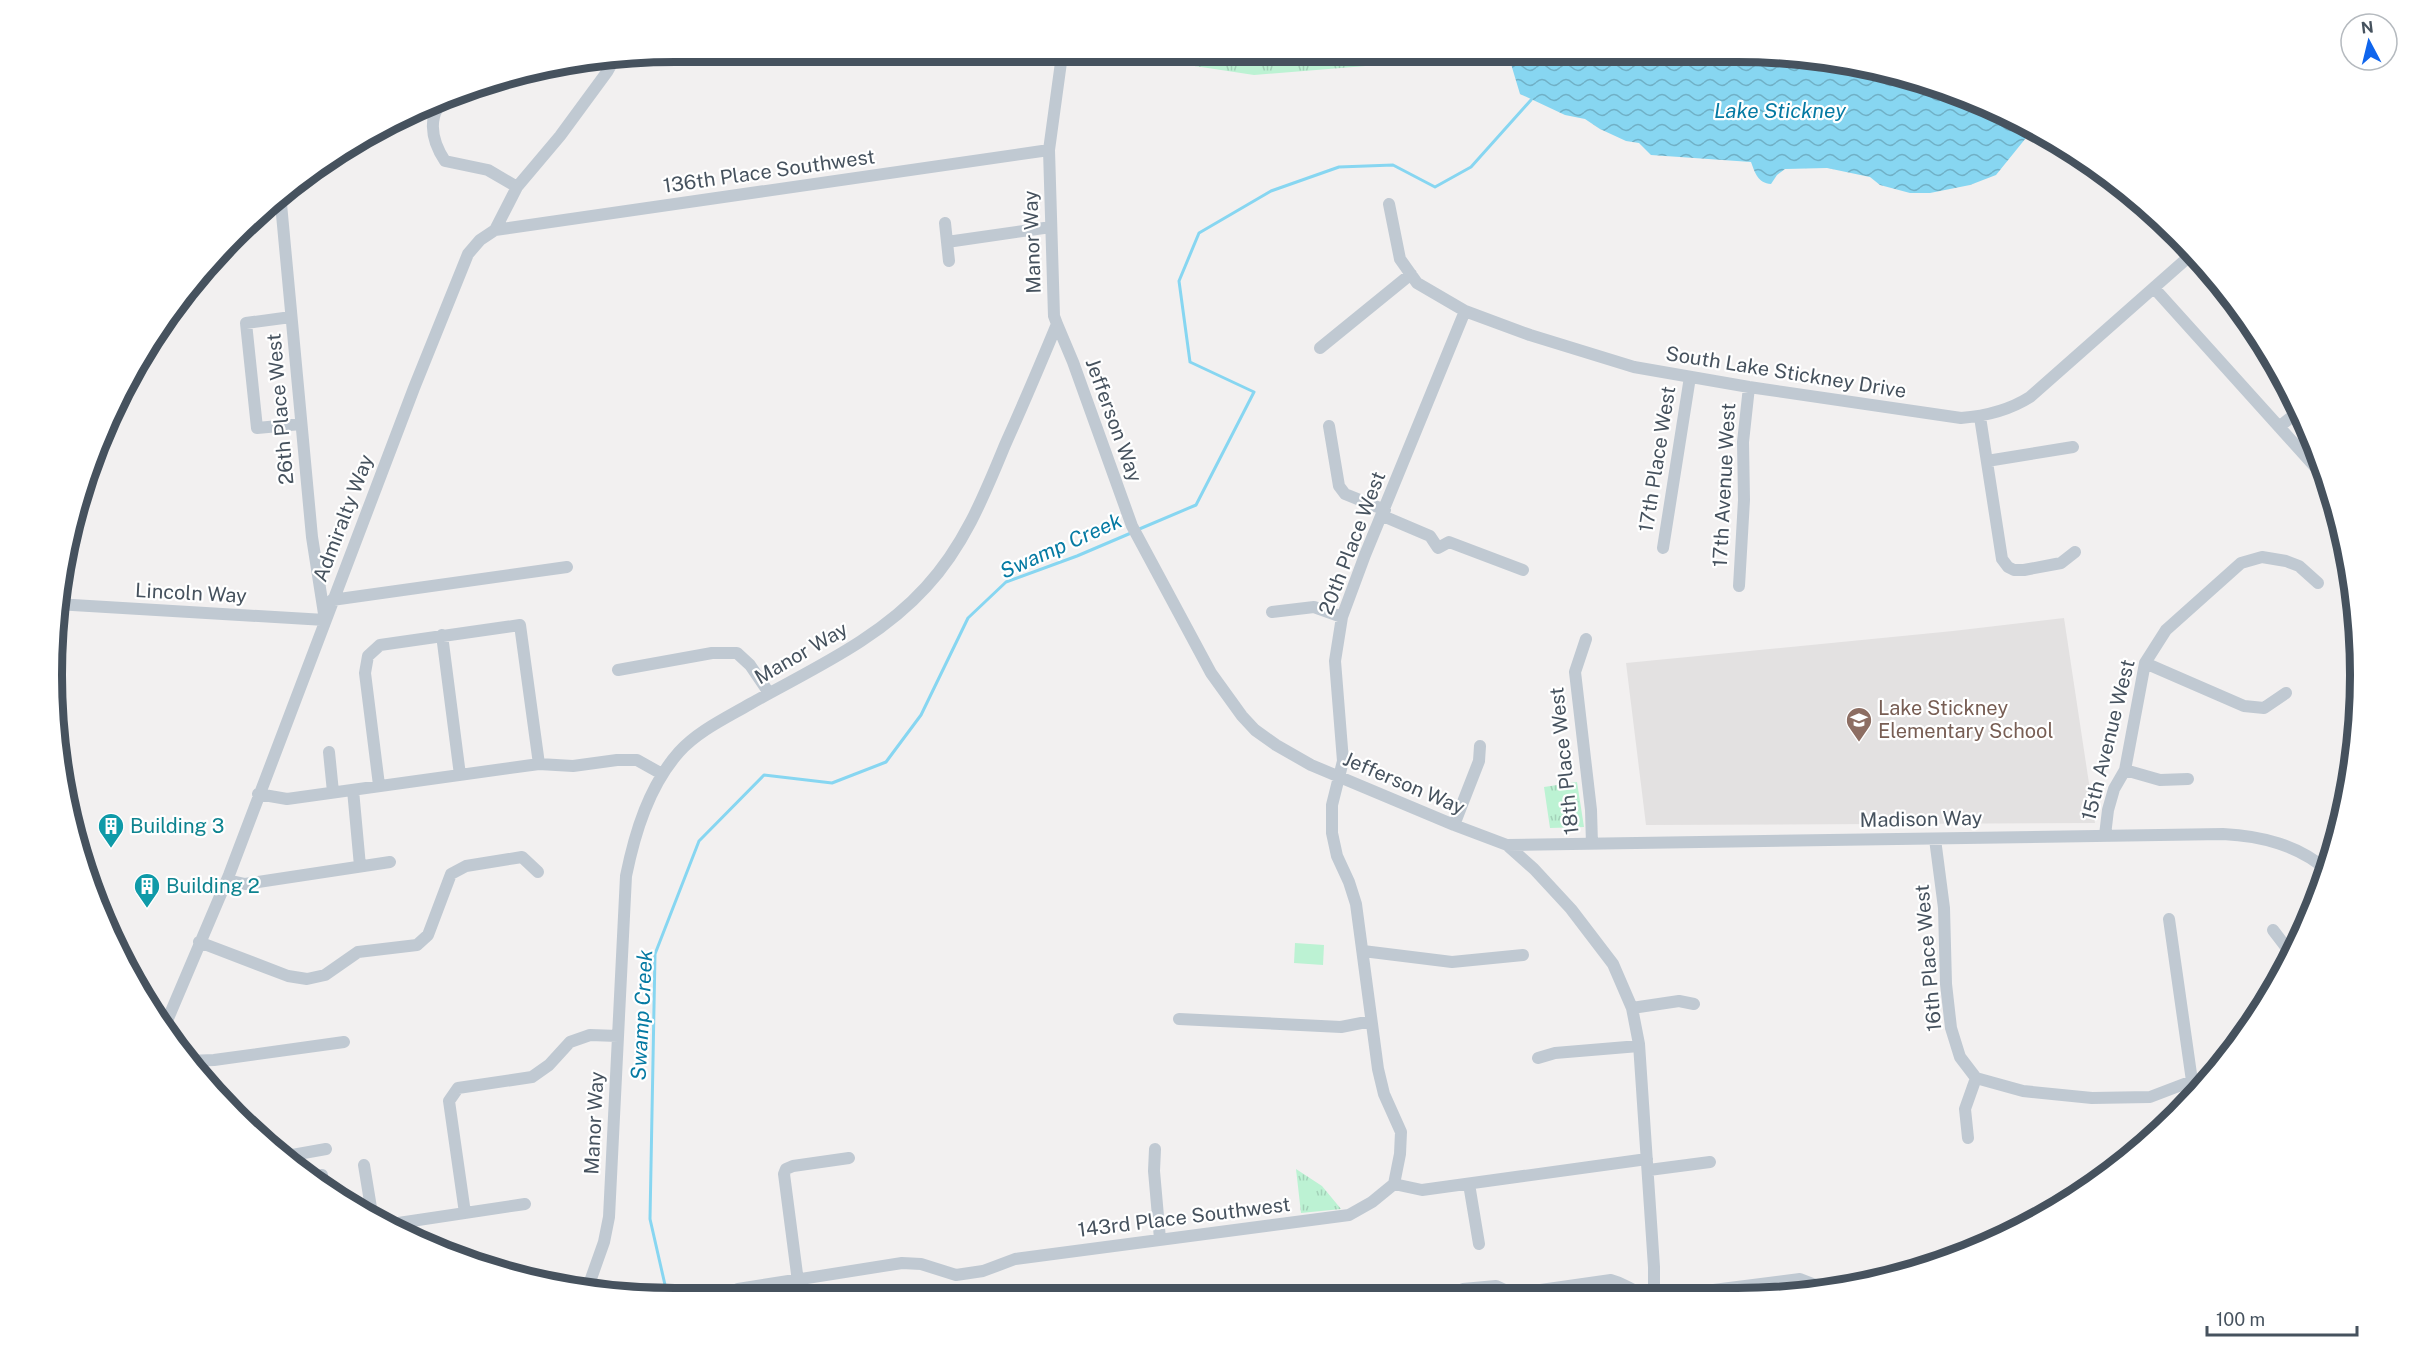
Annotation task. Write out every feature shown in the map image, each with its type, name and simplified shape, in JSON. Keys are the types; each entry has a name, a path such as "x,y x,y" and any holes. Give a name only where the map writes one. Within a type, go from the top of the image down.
{"street":[{"name":"Manor Way","path":"590,1282 604,1242 609,1217 626,876 632,844 642,815 662,774 680,751 704,731 853,648 899,615 928,586 971,524 1056,324 1049,150 1061,62"},
{"name":"Admiralty Way","path":"167,1019 227,880 258,794 468,254 480,240 495,230 517,187 560,136 611,65"},
{"path":"437,109 433,117 432,133 437,149 446,161 488,170 517,187"},
{"name":"136th Place Southwest","path":"495,230 1049,150"},
{"name":"South Lake Stickney Drive","path":"1389,204 1400,259 1418,283 1465,311 1530,335 1634,367 1928,415 1961,418 1980,417 2004,410 2030,396 2187,259"},
{"name":"26th Place West","path":"281,205 312,537 325,620"},
{"path":"945,223 949,261"},
{"path":"947,242 1051,227"},
{"path":"1320,348 1411,274"},
{"path":"2154,288 2311,463"},
{"name":"20th Place West","path":"1394,1184 1400,1154 1401,1132 1384,1094 1371,1021 1356,904 1337,856 1332,833 1332,805 1343,761 1343,738 1335,661 1342,617 1365,555 1465,311"},
{"path":"291,317 246,323 257,428 301,424"},
{"name":"Jefferson Way","path":"1056,324 1073,362 1132,526 1211,673 1242,716 1255,730 1276,745 1339,777 1507,845 1534,869 1595,938 1613,964 1632,1008 1639,1046 1654,1288"},
{"name":"17th Place West","path":"1663,548 1690,376"},
{"name":"17th Avenue West","path":"1739,586 1744,500 1743,441 1749,387"},
{"path":"1980,417 2002,559 2008,567 2014,570 2024,570 2061,563 2075,552"},
{"path":"2279,427 2292,417"},
{"path":"1329,426 1339,486 1345,494 1430,536 1438,548 1449,542 1523,570"},
{"path":"1987,461 2073,447"},
{"name":"15th Avenue West","path":"2105,835 2108,810 2114,789 2125,770 2145,663 2166,630 2241,563 2262,557 2286,561 2299,566 2318,584"},
{"path":"333,600 567,567"},
{"name":"Lincoln Way","path":"66,605 325,620"},
{"path":"1272,612 1314,607 1342,617"},
{"path":"379,785 365,673 368,656 380,645 442,635 520,625 539,764"},
{"path":"442,635 460,775"},
{"name":"18th Place West","path":"1586,639 1575,672 1591,810 1592,844"},
{"path":"618,670 712,653 737,653 750,664 770,693"},
{"path":"2145,663 2244,706 2264,708 2286,693"},
{"path":"1454,825 1479,761 1480,746"},
{"path":"329,752 333,792"},
{"path":"258,794 287,799 539,764 573,766 617,760 637,760 662,774"},
{"path":"2125,770 2160,780 2188,779"},
{"path":"353,789 360,866"},
{"name":"Madison Way","path":"1507,845 2105,835 2243,835 2280,843 2319,865"},
{"name":"16th Place West","path":"1935,839 1944,908 1946,984 1951,1028 1960,1057 1976,1078"},
{"path":"199,942 288,976 307,979 325,975 358,952 417,945 428,935 451,874 466,866 522,857 538,872"},
{"path":"227,880 245,884 390,862"},
{"path":"2169,919 2192,1081"},
{"path":"2273,930 2286,947"},
{"path":"1363,951 1452,963 1523,955"},
{"path":"1632,1008 1679,1001 1694,1004"},
{"path":"1179,1019 1341,1027 1371,1021"},
{"path":"465,1213 449,1101 458,1088 532,1077 549,1065 570,1042 590,1035 618,1036"},
{"path":"198,1061 344,1042"},
{"path":"1538,1058 1555,1053 1639,1046"},
{"path":"1968,1138 1965,1109 1976,1078 2023,1091 2092,1098 2150,1097 2197,1080"},
{"path":"293,1155 326,1149"},
{"path":"1155,1149 1154,1171 1160,1239"},
{"path":"799,1288 784,1174 786,1169 793,1166 849,1158"},
{"path":"1394,1184 1422,1190 1648,1165 1710,1162"},
{"path":"364,1165 372,1208"},
{"name":"143rd Place Southwest","path":"743,1288 902,1263 921,1264 956,1275 983,1271 1015,1258 1348,1215 1372,1202 1394,1184"},
{"path":"1469,1184 1479,1244"},
{"path":"399,1222 525,1204"},
{"path":"1760,1287 1800,1279 1811,1283"},
{"path":"1555,1288 1611,1280 1629,1288"},
{"path":"1474,1288 1496,1286 1500,1288"}],"shaded area":[{"name":"Lake Stickney Elementary School","path":"2064,618 2095,823 1646,825 1626,663"}],"green space":[{"path":"1168,62 1415,62 1254,75"},
{"path":"1577,782 1584,827 1550,828 1544,787"},
{"path":"1295,943 1324,945 1323,965 1294,963"},
{"path":"1296,1169 1322,1186 1341,1209 1301,1213"}],"water":[{"name":"Lake Stickney","path":"1509,62 1736,62 1816,67 1895,82 1933,94 1971,108 2028,136 1996,175 1970,185 1930,193 1910,193 1880,185 1870,177 1827,168 1785,169 1771,184 1760,180 1751,162 1651,155 1639,143 1626,141 1585,119 1565,115 1520,94"}],"waterway":[{"name":"Swamp Creek","path":"1137,530 1196,505 1254,392 1190,362 1179,281 1199,233 1271,191 1339,167 1393,165 1435,187 1471,167 1531,100"},
{"name":"Swamp Creek","path":"666,1288 650,1219 655,954 699,841 764,775 832,783 886,762 921,715 968,618 1006,582 1131,533"}],"place":[{"name":"Lake Stickney Elementary School","path":"1859,743"},
{"name":"Building 3","path":"111,849"},
{"name":"Building 2","path":"147,909"}]}
